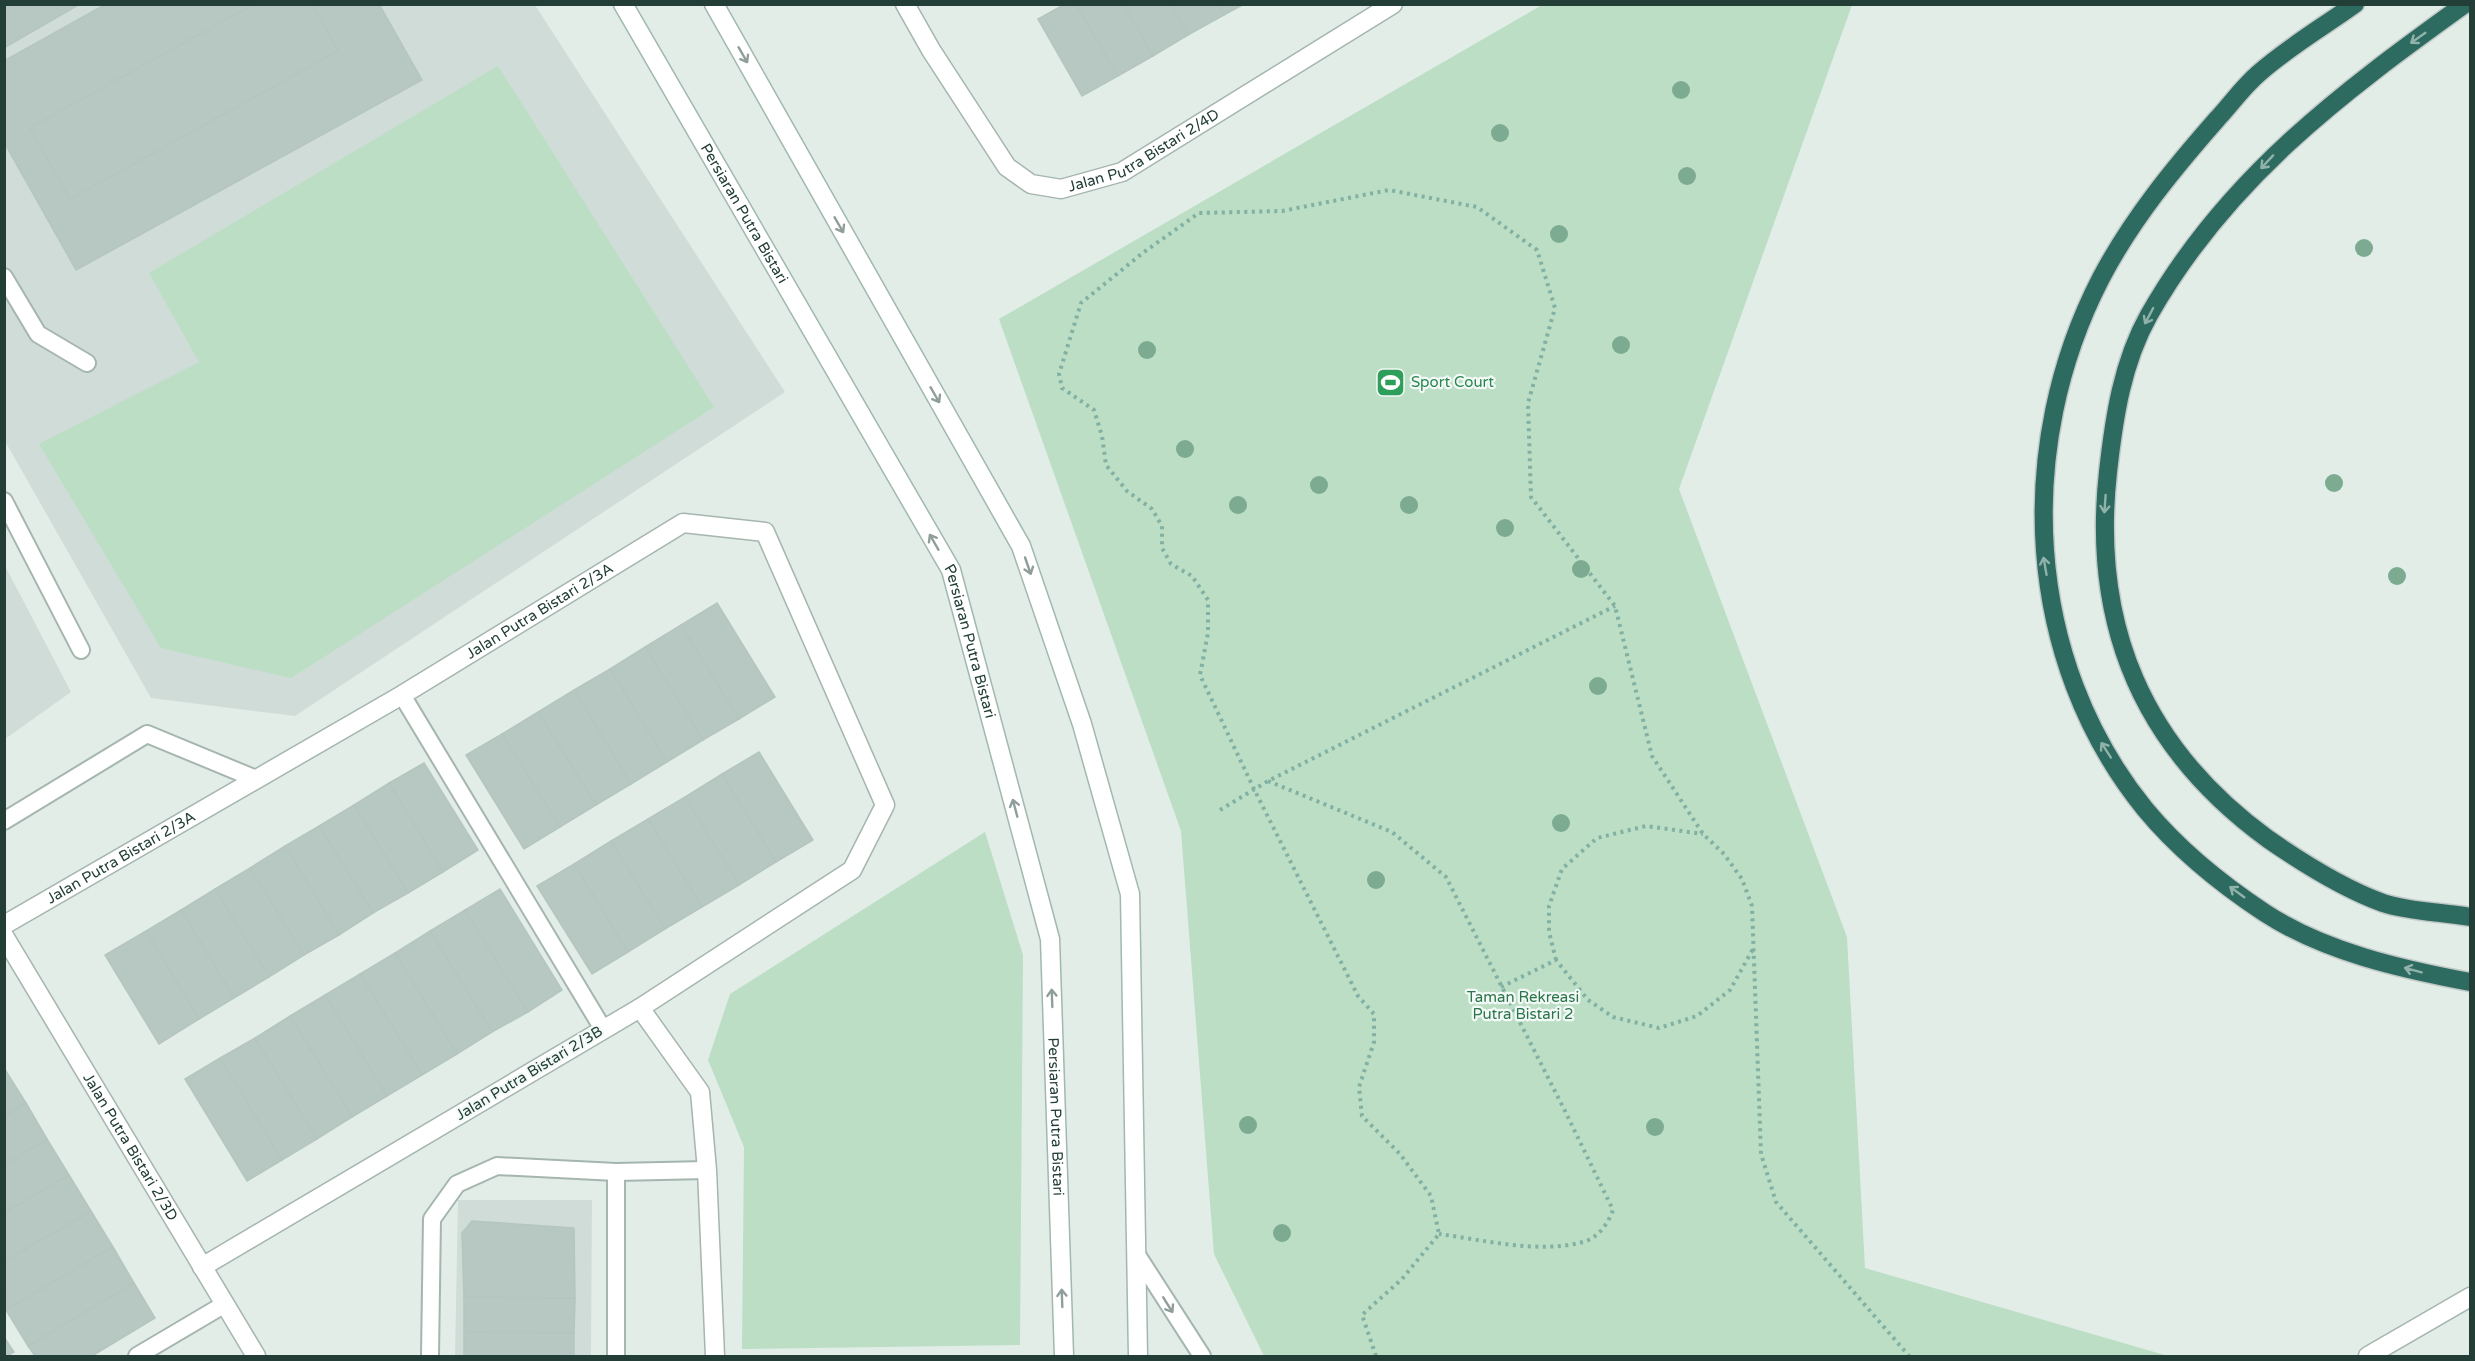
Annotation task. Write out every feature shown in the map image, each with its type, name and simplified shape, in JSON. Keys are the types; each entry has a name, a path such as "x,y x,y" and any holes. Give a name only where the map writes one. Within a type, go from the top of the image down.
{"highway":[{"path":"2355,4 2258,74 2187,153 2144,208 2101,278 2080,327 2058,394 2044,477 2043,557 2058,641 2096,734 2145,808 2196,862 2267,914 2339,949 2427,974 2470,982"},
{"path":"2465,4 2366,75 2285,143 2230,201 2181,263 2147,318 2120,387 2104,508 2108,593 2125,658 2155,722 2199,779 2243,820 2309,868 2385,904 2470,917"}],"street":[{"name":"Persiaran Putra Bistari","path":"623,4 951,570 1050,939 1064,1356"},
{"path":"714,4 1021,546 1082,724 1130,894 1138,1356"},
{"name":"Jalan Putra Bistari 2/4D","path":"905,4 931,50 1007,167 1031,184 1061,189 1122,172 1393,4"},
{"name":"Jalan Putra Bistari 2/3A","path":"4,925 402,695 683,523 765,532 885,805 852,870"},
{"name":"Jalan Putra Bistari 2/3B","path":"202,1267 640,1008 852,870"},
{"name":"Jalan Putra Bistari 2/3D","path":"4,936 256,1356"},
{"path":"640,1008 700,1092 707,1170 715,1356"},
{"path":"2368,1356 2470,1297"}],"lane":[{"path":"4,276 38,334 87,363"},
{"path":"4,501 81,650"},
{"path":"402,695 603,1029"},
{"path":"4,821 147,734 256,779"},
{"path":"430,1356 432,1219 457,1184 497,1166 616,1172 707,1170"},
{"path":"616,1172 616,1356"},
{"path":"1137,1255 1202,1356"},
{"path":"137,1356 225,1304"}],"path":[{"path":"1439,1234 1431,1196 1401,1154 1362,1116 1359,1087 1374,1042 1374,1014 1358,996 1254,789 1200,675 1208,633 1208,600 1192,576 1171,564 1162,548 1162,526 1152,509 1127,491 1106,465 1102,436 1094,410 1062,388 1059,374 1081,303 1144,252 1199,213 1282,210 1389,190 1477,207 1537,250 1555,308 1528,403 1531,497 1615,606 1652,756 1703,834 1724,854 1742,879 1752,906 1761,1154 1776,1202 1909,1356"},
{"path":"1220,810 1268,781 1615,606"},
{"path":"1268,781 1392,832 1419,852 1446,877 1613,1210 1607,1226 1585,1242 1533,1245 1439,1234"},
{"path":"1703,834 1646,826 1597,838 1562,869 1549,906 1549,932 1556,960 1588,1000 1613,1017 1659,1028 1697,1016 1730,990 1754,948"},
{"path":"1501,987 1556,960"},
{"path":"1376,1356 1362,1315 1402,1279 1439,1234"}],"shaded area":[{"path":"4,5 535,5 785,392 295,716 151,698 5,441"},
{"path":"4,564 71,692 5,739 4,739"},
{"path":"458,1200 592,1200 591,1356 455,1356"}],"green space":[{"name":"Taman Rekreasi Putra Bistari 2","path":"1542,5 1852,5 1679,489 1847,937 1865,1268 2168,1356 1264,1356 1214,1254 1181,831 999,319"},
{"path":"498,66 714,407 291,678 161,648 39,444 199,362 149,273"},
{"path":"985,832 1023,955 1020,1345 742,1349 744,1147 708,1060 730,994"}],"building":[{"path":"4,4 80,4 4,48"},
{"path":"106,4 254,4 30,128 70,199 338,51 312,4 379,4 422,80 76,270 4,142 4,61"},
{"path":"254,4 312,4 338,51 70,199 30,128"},
{"path":"1065,4 1076,4 1118,76 1082,96 1038,19"},
{"path":"1076,4 1124,4 1153,56 1118,76"},
{"path":"1124,4 1171,4 1188,35 1153,56"},
{"path":"1171,4 1218,4 1224,15 1188,35"},
{"path":"1218,4 1244,4 1224,15"},
{"path":"717,603 775,697 739,719 681,625"},
{"path":"681,625 739,719 703,740 645,647"},
{"path":"645,647 703,740 667,762 610,669"},
{"path":"610,669 667,762 631,784 574,690"},
{"path":"574,690 631,784 596,805 538,712"},
{"path":"538,712 596,805 560,827 502,734"},
{"path":"502,734 560,827 524,849 466,755"},
{"path":"759,752 813,840 776,862 722,774"},
{"path":"424,763 478,850 443,872 389,783"},
{"path":"722,774 776,862 739,885 685,797"},
{"path":"389,783 443,872 408,893 354,805"},
{"path":"685,797 739,885 702,907 648,819"},
{"path":"354,805 408,893 373,913 319,826"},
{"path":"648,819 702,907 665,929 611,841"},
{"path":"319,826 373,913 339,935 285,846"},
{"path":"611,841 665,929 628,952 574,864"},
{"path":"285,846 339,935 304,955 250,868"},
{"path":"574,864 628,952 592,974 537,886"},
{"path":"250,868 304,955 269,977 215,889"},
{"path":"215,889 269,977 234,998 181,910"},
{"path":"500,889 562,990 528,1012 465,910"},
{"path":"181,910 234,998 199,1019 146,931"},
{"path":"465,910 528,1012 492,1032 430,931"},
{"path":"146,931 199,1019 159,1044 105,955"},
{"path":"430,931 492,1032 457,1054 395,953"},
{"path":"395,953 457,1054 422,1075 360,974"},
{"path":"360,974 422,1075 387,1096 325,995"},
{"path":"325,995 387,1096 352,1117 290,1016"},
{"path":"290,1016 352,1117 317,1139 255,1038"},
{"path":"255,1038 317,1139 282,1160 220,1058"},
{"path":"220,1058 282,1160 247,1181 185,1079"},
{"path":"4,1068 26,1103 4,1116"},
{"path":"26,1103 47,1139 4,1165 4,1116"},
{"path":"47,1139 69,1175 4,1213 4,1165"},
{"path":"69,1175 91,1211 4,1262 4,1213"},
{"path":"91,1211 113,1247 6,1310 4,1262"},
{"path":"472,1221 574,1228 575,1298 464,1297 462,1233"},
{"path":"113,1247 134,1283 28,1346 6,1310"},
{"path":"134,1283 155,1318 92,1356 35,1356 28,1346"},
{"path":"464,1297 575,1298 574,1333 464,1332"},
{"path":"464,1332 574,1333 574,1356 464,1356"},
{"path":"4,1337 14,1352 7,1356 4,1356"}],"place":[{"name":"Sport Court","path":"1390,382"}]}
